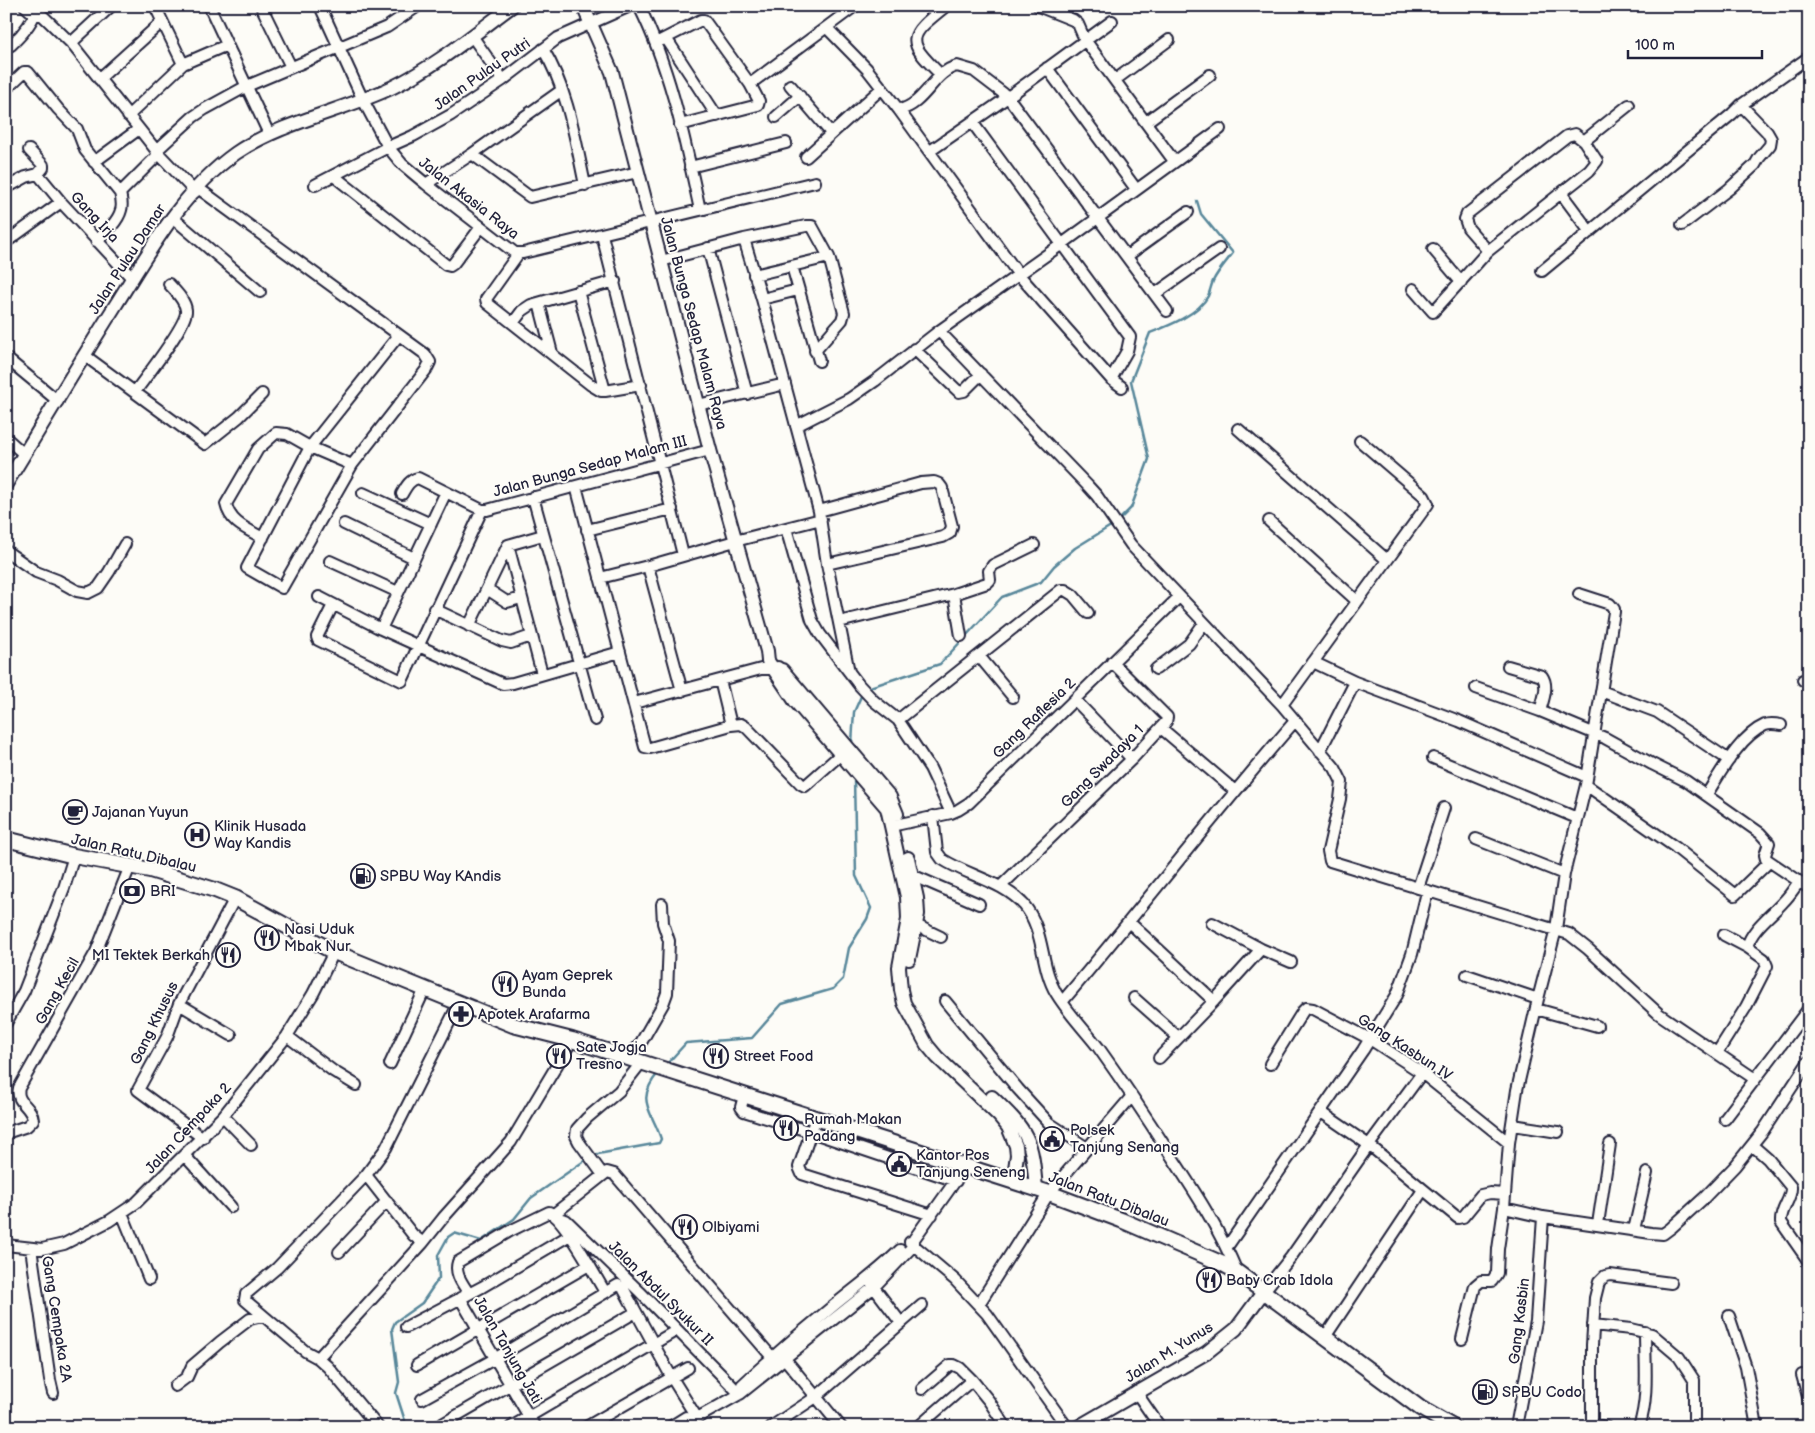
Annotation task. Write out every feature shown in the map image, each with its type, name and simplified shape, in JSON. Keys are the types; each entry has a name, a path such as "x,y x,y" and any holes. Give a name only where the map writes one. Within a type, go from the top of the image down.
{"main road":[{"name":"Jalan Ratu Dibalau","path":"6,839 74,856 130,866 188,881 235,898 334,952 513,1025 572,1040 657,1067 744,1096 813,1125 966,1166 1121,1220 1223,1264 1237,1272 1409,1400 1435,1423 1453,1427"}],"street":[{"path":"24,6 37,11 71,43 157,153 196,190 399,335 425,354 430,362 426,370 352,465 282,588 247,568 310,447 399,335"},
{"path":"155,6 183,64"},
{"path":"208,6 269,134"},
{"path":"261,6 292,67"},
{"name":"Jalan Akasia Raya","path":"321,6 363,100 388,147 402,164 426,184 511,251 518,254 815,182"},
{"path":"120,193 198,113 247,86 387,28 418,6"},
{"name":"Jalan Pulau Damar","path":"6,484 84,355 172,216 221,164 269,134 363,100 393,87 445,56 512,6"},
{"name":"Jalan Bunga Sedap Malam Raya","path":"583,6 612,72 710,450 770,662 795,701 890,797 896,825 908,910 900,967 900,990 904,1003 927,1046 1008,1127 1016,1146 1017,1155 1013,1182"},
{"name":"Jalan Pulau Putri","path":"315,185 388,147 432,127 503,80 558,38 630,6"},
{"path":"640,6 656,42 680,126 700,210"},
{"path":"750,84 855,6"},
{"path":"941,75 920,54 915,44 917,31 946,6"},
{"path":"1038,6 1073,20 1078,24 1086,40 1174,161"},
{"path":"71,43 107,8"},
{"path":"6,45 11,45 22,35 37,11"},
{"path":"656,42 704,20 750,84 759,101 758,105 680,126"},
{"path":"930,151 1112,21"},
{"path":"99,78 162,22"},
{"path":"827,28 882,88 1019,275 1111,379 1122,387"},
{"path":"472,36 503,80"},
{"path":"666,38 718,116"},
{"path":"1115,80 1169,40"},
{"path":"128,116 183,64 227,45"},
{"path":"543,49 555,70 569,109 585,185"},
{"path":"1542,271 1741,106 1809,57"},
{"path":"899,110 909,107 917,101 941,75 952,67 965,67 974,71 1008,97 1167,311"},
{"path":"1047,68 1136,189"},
{"path":"6,89 24,72 28,72 58,109 77,128 84,149 120,193 121,212 96,242"},
{"path":"1146,122 1210,75"},
{"path":"790,85 832,133"},
{"path":"806,157 882,88"},
{"path":"426,184 562,90"},
{"path":"776,117 800,96"},
{"path":"1584,141 1629,105"},
{"path":"1682,225 1729,189 1755,165 1770,145 1771,140 1767,132 1741,106"},
{"path":"972,122 1130,337 1127,351 1111,379"},
{"path":"796,426 849,399 882,376 914,349 1062,244 1220,128"},
{"path":"94,162 139,129"},
{"path":"1413,289 1433,312 1488,251 1589,171 1598,161 1584,141 1575,134 1567,136 1467,214 1465,219 1468,228 1488,251"},
{"path":"690,167 786,143"},
{"path":"6,188 26,177 38,174 43,166 29,150"},
{"path":"472,154 530,197 638,172"},
{"name":"Gang Irja","path":"38,174 96,242 132,278"},
{"path":"334,176 446,265 450,266 453,264 481,228"},
{"path":"1561,193 1590,232"},
{"path":"6,242 61,202"},
{"path":"1127,256 1188,212"},
{"path":"172,216 260,292"},
{"path":"661,261 744,239 812,226 829,257 844,313 842,320 817,356 792,266"},
{"path":"602,235 642,385 684,555"},
{"path":"744,239 820,515 827,564 849,672"},
{"path":"708,248 747,394"},
{"path":"1156,294 1219,249"},
{"path":"1433,249 1461,282"},
{"path":"518,254 486,301 601,391 642,385"},
{"path":"754,275 829,257"},
{"path":"513,323 525,308 539,302 615,281"},
{"path":"135,392 175,336 186,314 186,308 181,298 169,284"},
{"path":"762,300 798,290"},
{"path":"578,291 605,391"},
{"path":"539,302 552,353"},
{"path":"939,331 1088,486 1123,535 1178,597 1282,705 1335,768 1342,782 1328,852 1329,859 1333,863 1569,934 1659,1014 1755,1079"},
{"path":"914,349 959,392 964,392 981,374"},
{"path":"84,355 206,444 239,417 262,394"},
{"path":"6,358 58,400"},
{"path":"698,405 785,384"},
{"path":"1238,428 1387,560"},
{"path":"263,538 234,521 228,514 226,504 258,449 276,433 287,434 310,447 352,465"},
{"path":"6,438 24,454"},
{"path":"1282,705 1428,502 1424,496 1360,441"},
{"name":"Jalan Bunga Sedap Malam III","path":"402,494 413,479 418,478 482,510 710,450"},
{"path":"600,578 786,528 886,491 934,482 942,488 952,526 950,533 943,537 827,564"},
{"path":"576,486 644,744 648,748 738,723 744,725 806,786 848,756"},
{"path":"381,629 446,492"},
{"path":"363,493 431,524"},
{"path":"533,497 595,720"},
{"path":"587,530 672,509"},
{"path":"333,605 318,640 398,681 402,681 419,646 434,608 482,510"},
{"path":"1269,521 1357,601"},
{"path":"344,524 414,558"},
{"path":"786,528 814,626 859,685 874,701 898,720 930,768 951,812"},
{"path":"469,626 508,545 543,535"},
{"path":"6,552 42,575 88,593 98,588 110,572 125,544"},
{"path":"508,545 542,674"},
{"path":"839,622 954,594 987,583 990,580 989,571 993,565 1034,545"},
{"path":"330,561 398,592"},
{"path":"648,566 682,691"},
{"path":"487,589 507,602 521,598"},
{"path":"898,720 1061,590 1065,590 1073,595 1088,613"},
{"path":"954,594 961,636"},
{"path":"1462,1339 1476,1286 1481,1281 1492,1281 1496,1276 1509,1143 1517,1090 1556,929 1564,874 1587,781 1614,609 1610,604 1579,594"},
{"name":"Gang Raflesia 2","path":"896,825 958,810 969,803 1178,597"},
{"path":"319,598 381,629 502,684 620,652"},
{"path":"434,608 508,643 531,636"},
{"path":"1156,669 1189,644 1204,623"},
{"path":"979,656 1013,697"},
{"path":"634,703 720,680 770,662"},
{"name":"Gang Swadaya 1","path":"1000,887 1132,759 1166,722 1167,717 1112,662"},
{"path":"1313,662 1355,682 1446,716 1587,781 1735,895 1769,862"},
{"path":"1508,666 1538,675 1544,679 1545,688 1540,711"},
{"path":"720,680 731,725"},
{"path":"1320,751 1355,682"},
{"path":"1476,688 1594,733 1682,778 1768,840 1769,843 1764,856 1769,862 1809,888"},
{"path":"1601,690 1657,712 1729,760"},
{"path":"1075,700 1132,759"},
{"path":"1062,1002 1130,923 1235,791 1295,721"},
{"path":"1706,794 1729,760 1746,740 1758,730 1770,724 1781,725"},
{"path":"1162,728 1235,791"},
{"name":"Jalan Bunga Sedap Malam Raya","path":"848,756 860,775 887,808 896,825 912,875 918,914 908,964 908,992 912,1002 923,1026 944,1054 1008,1112 1024,1131 1034,1157 1042,1191"},
{"path":"1434,758 1578,818"},
{"path":"1227,1247 1321,1112 1401,988 1412,954 1422,890 1444,808"},
{"path":"933,816 939,856 945,861 1000,887 1024,906 1035,922 1052,984 1062,1002 1097,1046 1186,1178 1227,1247 1237,1272"},
{"path":"1476,839 1564,874"},
{"path":"6,1023 24,991 64,888 74,856"},
{"name":"Gang Kecil","path":"6,1133 27,1126 33,1120 30,1108 19,1098 18,1088 96,952 130,866"},
{"path":"912,875 979,904"},
{"path":"1747,947 1757,929 1785,900 1799,882"},
{"name":"Gang Khusus","path":"203,1138 138,1090 167,1037 179,1004 235,898"},
{"path":"625,1058 639,1046 663,1004 667,993 669,941 663,923 662,904"},
{"path":"1130,923 1214,1000"},
{"path":"1212,923 1261,949 1292,962"},
{"path":"916,925 940,937"},
{"path":"1717,1053 1746,1007 1767,966 1764,958 1724,935"},
{"path":"1159,1058 1261,949"},
{"name":"Jalan Cempaka 2","path":"6,1245 42,1249 64,1244 122,1213 136,1203 223,1116 287,1036 313,994 334,952"},
{"path":"1467,975 1597,1026"},
{"path":"390,1064 425,989"},
{"path":"1134,998 1178,1038"},
{"path":"945,1001 1018,1089 1049,1123 1087,1148"},
{"path":"179,1004 231,1035"},
{"path":"378,1427 337,1377 318,1358 305,1351 262,1316 245,1300 246,1294 277,1268 366,1175 386,1148 459,1004"},
{"name":"Gang Kasbun IV","path":"1270,1064 1306,1008 1313,1009 1370,1038 1422,1073 1509,1143"},
{"path":"1725,1119 1807,1014"},
{"path":"287,1036 333,1071 356,1085"},
{"path":"318,1358 423,1243 511,1142 572,1040"},
{"path":"1504,1208 1543,1217 1659,1234 1668,1230 1719,1183 1752,1145 1809,1061"},
{"path":"603,1176 576,1136 577,1129 619,1091 641,1063"},
{"path":"1264,1291 1291,1257 1422,1073"},
{"path":"978,1304 1042,1191 1087,1148 1132,1096"},
{"path":"1321,1112 1369,1145 1451,1214 1460,1218 1463,1217 1481,1195 1490,1193 1505,1194"},
{"path":"223,1116 251,1145"},
{"path":"932,1214 802,1174 799,1167 813,1125 956,1181"},
{"path":"1513,1125 1558,1132"},
{"path":"1598,1224 1610,1144"},
{"path":"1752,1145 1768,1159 1791,1187 1792,1192 1783,1210 1781,1222 1809,1262"},
{"path":"185,1156 231,1207"},
{"path":"671,1427 738,1392 871,1283 912,1242 966,1166"},
{"path":"605,1292 589,1264 556,1216 607,1172 614,1174 841,1427"},
{"path":"1634,1230 1647,1174"},
{"path":"366,1175 413,1235 423,1243"},
{"path":"1325,1337 1423,1190"},
{"path":"339,1252 387,1201"},
{"name":"Jalan Tanjung Jati","path":"535,1427 478,1328 464,1296 456,1269 458,1262 519,1226 550,1212 556,1216"},
{"path":"122,1213 149,1278"},
{"name":"Jalan Abdul Syukur II","path":"556,1216 566,1220 738,1392"},
{"name":"Gang Kasbin","path":"1516,1427 1536,1321 1543,1217"},
{"path":"406,1328 570,1235"},
{"path":"912,1242 955,1280 1002,1332 1067,1427"},
{"name":"Gang Cempaka 2A","path":"31,1248 53,1393"},
{"path":"417,1365 589,1264"},
{"path":"1606,1427 1592,1425 1593,1325 1599,1282 1605,1276 1610,1275 1671,1283"},
{"path":"871,1283 901,1322"},
{"path":"422,1400 618,1285 623,1288 672,1378 695,1415"},
{"name":"Jalan M. Yunus","path":"1084,1425 1136,1392 1206,1353 1236,1329 1264,1291"},
{"path":"626,1295 640,1292"},
{"path":"771,1427 816,1397 922,1305"},
{"path":"437,1427 636,1312"},
{"path":"175,1386 187,1377 192,1366 220,1342 250,1319 262,1316"},
{"path":"1730,1316 1746,1367 1757,1427"},
{"path":"1593,1325 1652,1334 1679,1357 1693,1377 1694,1427"},
{"path":"511,1427 672,1332"},
{"path":"1639,1427 1643,1415 1645,1395 1645,1332"},
{"path":"922,1389 950,1366 954,1365 960,1368 972,1380 1006,1427"},
{"path":"586,1427 688,1368"},
{"path":"1802,1375 1809,1400"},
{"path":"918,1427 972,1380"},
{"path":"1136,1392 1160,1427"},
{"path":"681,1427 695,1415"}],"waterway":[{"path":"1118,521 1131,508 1149,459 1131,381 1150,333 1182,319 1198,308 1208,296 1217,274 1233,253 1201,214 1197,201"},
{"path":"867,688 940,664 1002,597 1041,582 1054,566 1075,548 1114,524"},
{"path":"852,743 854,712 862,694"},
{"path":"666,1065 686,1043 752,1038 782,1004 833,989 843,979 849,948 867,919 871,908 856,876 854,778"},
{"path":"592,1156 659,1143 661,1139 647,1106 646,1098 652,1082 659,1072"},
{"path":"407,1427 396,1393 399,1382 392,1329 395,1322 422,1303 439,1278 438,1255 448,1237 454,1233 481,1241 514,1219 531,1198 587,1159"}],"place":[{"name":"Jajanan Yuyun","path":"75,812"},
{"name":"Klinik Husada Way Kandis","path":"197,835"},
{"name":"SPBU Way KAndis","path":"363,876"},
{"name":"BRI","path":"132,891"},
{"name":"Nasi Uduk Mbak Nur","path":"267,938"},
{"name":"MI Tektek Berkah","path":"228,955"},
{"name":"Ayam Geprek Bunda","path":"505,984"},
{"name":"Apotek Arafarma","path":"461,1014"},
{"name":"Sate Jogja Tresno","path":"559,1056"},
{"name":"Street Food","path":"716,1056"},
{"name":"Rumah Makan Padang","path":"786,1128"},
{"name":"Polsek Tanjung Senang","path":"1052,1139"},
{"name":"Kantor Pos Tanjung Seneng","path":"899,1164"},
{"name":"Olbiyami","path":"685,1227"},
{"name":"Baby Crab Idola","path":"1209,1280"},
{"name":"SPBU Codo","path":"1485,1392"}]}
